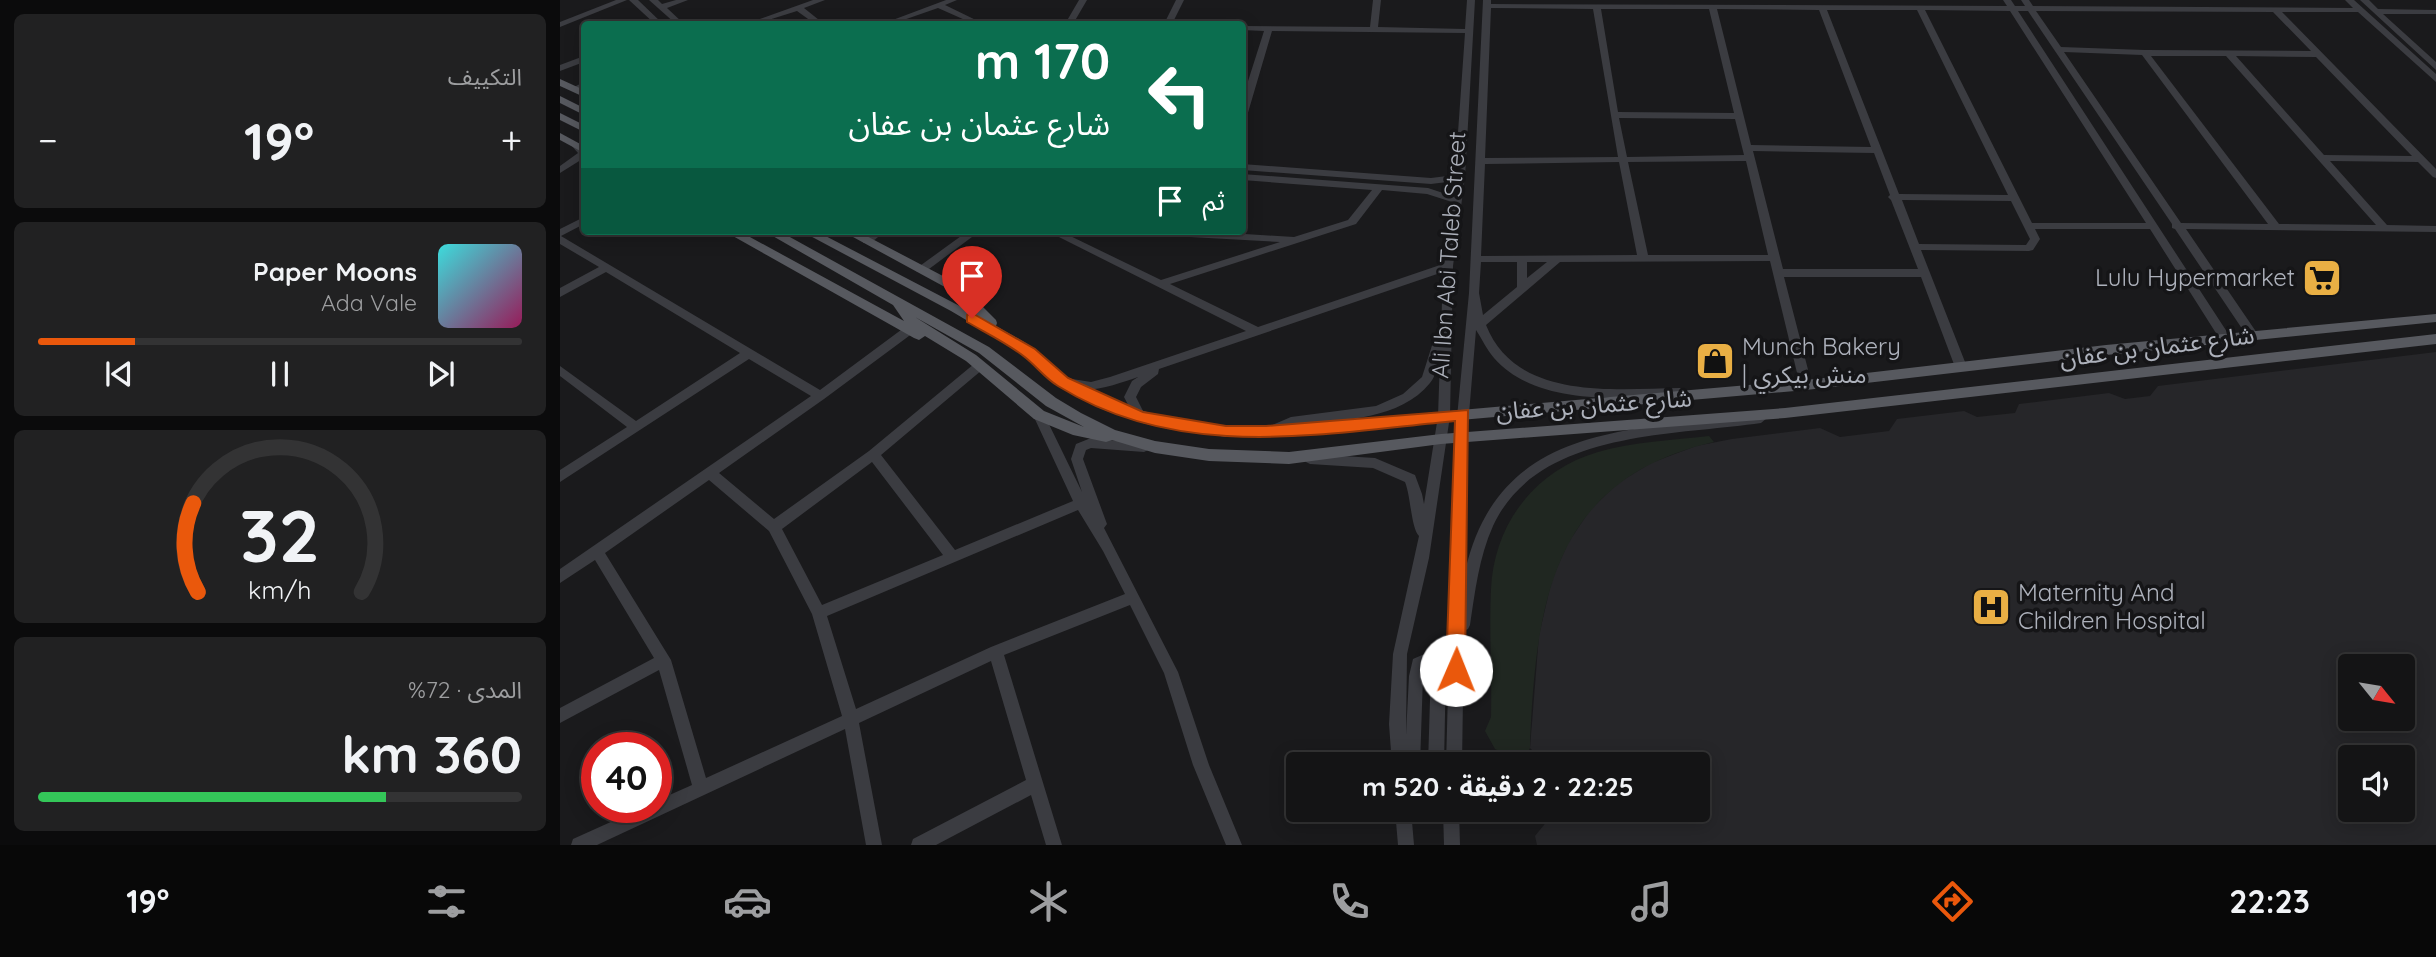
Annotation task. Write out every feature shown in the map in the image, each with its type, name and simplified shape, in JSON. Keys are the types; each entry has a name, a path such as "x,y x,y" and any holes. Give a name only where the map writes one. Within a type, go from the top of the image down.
{"main road":[{"path":"560,82 581,93"},
{"path":"560,92 581,100"},
{"path":"560,99 581,110"},
{"path":"560,116 581,129"},
{"path":"560,124 581,130"},
{"path":"560,136 580,148"},
{"path":"737,235 978,367 1039,415 1073,430 1155,447"},
{"name":"شارع عثمان بن عفان","path":"777,235 984,350 1067,412 1111,434 1155,447 1209,455 1289,458 1441,439 1785,413 2436,339"},
{"name":"شارع عثمان بن عفان","path":"815,235 955,308 1030,352 1063,382 1140,417 1226,432 1266,432 1806,385 2225,338 2436,318"},
{"path":"856,235 958,289 1007,339"},
{"path":"893,299 912,322 971,358 978,367"}],"street":[{"path":"560,25 593,16 623,0"},
{"path":"633,0 656,21"},
{"path":"653,0 677,21"},
{"path":"661,7 684,0"},
{"path":"759,21 821,0"},
{"path":"894,21 953,0"},
{"path":"1071,21 1083,0"},
{"path":"1170,21 1180,0"},
{"path":"1374,28 1377,0"},
{"name":"Ali Ibn Abi Taleb Street","path":"1422,558 1444,416 1448,266 1460,177 1471,0"},
{"path":"2007,0 2225,338"},
{"path":"2102,0 2108,9"},
{"path":"2349,0 2436,79"},
{"path":"2364,0 2436,67"},
{"path":"1487,3 1822,7 1835,4 1920,9 2014,10 2027,4 2108,9 2361,10"},
{"name":"Ali Ibn Abi Taleb Street","path":"1454,752 1461,438 1474,293 1487,3"},
{"path":"1474,293 1481,323 1497,351 1514,368 1539,382 1570,391 1595,394 1714,392 1806,385 1739,116 1717,4"},
{"path":"2027,4 2253,336"},
{"path":"938,5 973,21"},
{"path":"1597,6 1614,115 1643,258"},
{"path":"1822,7 1893,197 1961,367"},
{"path":"798,8 816,21"},
{"path":"1914,247 2029,247 2035,239 1920,9"},
{"path":"2276,10 2436,175"},
{"path":"2376,11 2436,12"},
{"path":"1246,28 1468,31"},
{"path":"1246,103 1269,28"},
{"path":"2058,49 2145,54 2317,54"},
{"path":"2145,54 2276,227"},
{"path":"2230,55 2384,228"},
{"path":"2423,55 2436,56"},
{"path":"560,68 581,60"},
{"path":"573,89 581,86"},
{"path":"1614,115 1739,116"},
{"path":"1480,161 1875,150"},
{"path":"560,170 581,156"},
{"path":"2323,158 2420,159"},
{"path":"1246,167 1430,186 1457,201"},
{"path":"1246,177 1380,186 1430,186 1460,177"},
{"path":"1160,284 1352,222 1380,186"},
{"path":"1893,197 2015,198"},
{"path":"560,233 581,222"},
{"path":"2030,226 2153,226"},
{"path":"2176,226 2436,229"},
{"path":"867,241 875,235"},
{"path":"922,270 970,235"},
{"path":"1060,235 1258,332"},
{"path":"1216,235 1297,239"},
{"path":"560,239 820,396"},
{"path":"1476,259 1774,258"},
{"path":"1522,259 1522,288"},
{"path":"1481,323 1557,259"},
{"path":"1063,382 1091,386 1112,382 1180,356 1448,266"},
{"path":"560,293 607,267"},
{"path":"1778,272 1923,273"},
{"path":"2204,306 2240,317"},
{"path":"1266,432 1291,422 1378,410 1407,397 1427,379 1447,312"},
{"path":"560,577 820,396 909,330"},
{"path":"560,477 749,353"},
{"path":"1140,417 1130,397 1136,384 1180,356"},
{"path":"774,527 873,454 978,367"},
{"path":"560,370 636,427"},
{"path":"1456,670 1474,563 1490,517 1516,482 1550,459 1586,444 1637,433 1719,426 1785,413"},
{"path":"1039,415 1081,503 1108,547 1171,672 1201,765 1234,845"},
{"path":"1108,547 1077,459 1080,447 1091,443 1155,447"},
{"path":"873,454 952,557"},
{"path":"1289,458 1375,463 1410,479 1421,517 1422,558 1400,654 1397,724 1399,752"},
{"path":"709,472 774,527 819,613 851,719 874,845"},
{"path":"819,613 1081,503"},
{"path":"597,551 664,660 701,788"},
{"path":"579,845 996,652 1133,597"},
{"path":"996,652 1054,845"},
{"path":"1413,752 1418,664 1429,659 1438,663 1436,752"},
{"path":"560,716 664,660"},
{"path":"919,845 1035,784"},
{"path":"1405,822 1408,845"},
{"path":"1408,845 1410,822"}],"shaded area":[{"name":"Maternity And Children Hospital","path":"2436,352 2436,845 1537,845 1535,836 1546,822 1710,822 1710,752 1534,752 1530,748 1539,635 1552,579 1568,543 1590,510 1618,483 1651,463 1696,446 1732,439 1820,428 1840,437 1889,431 1897,419 1964,411 1977,417 2015,413 2019,404 2109,393 2125,399 2150,396 2158,386"},
{"path":"1709,436 1714,442 1660,460 1617,485 1586,517 1563,555 1548,598 1538,645 1530,748 1528,752 1502,752 1495,749 1485,731 1491,717 1491,589 1500,543 1522,503 1537,486 1555,472 1575,460 1598,452"}],"place":[{"name":"Lulu Hypermarket","path":"2322,278"},
{"name":"Munch Bakery | منش بيكري","path":"1715,361"},
{"name":"Maternity And Children Hospital","path":"1991,607"}],"route":[{"path":"972,318 1030,352 1063,382 1140,417 1226,432 1266,432 1463,415 1456,670"}]}
